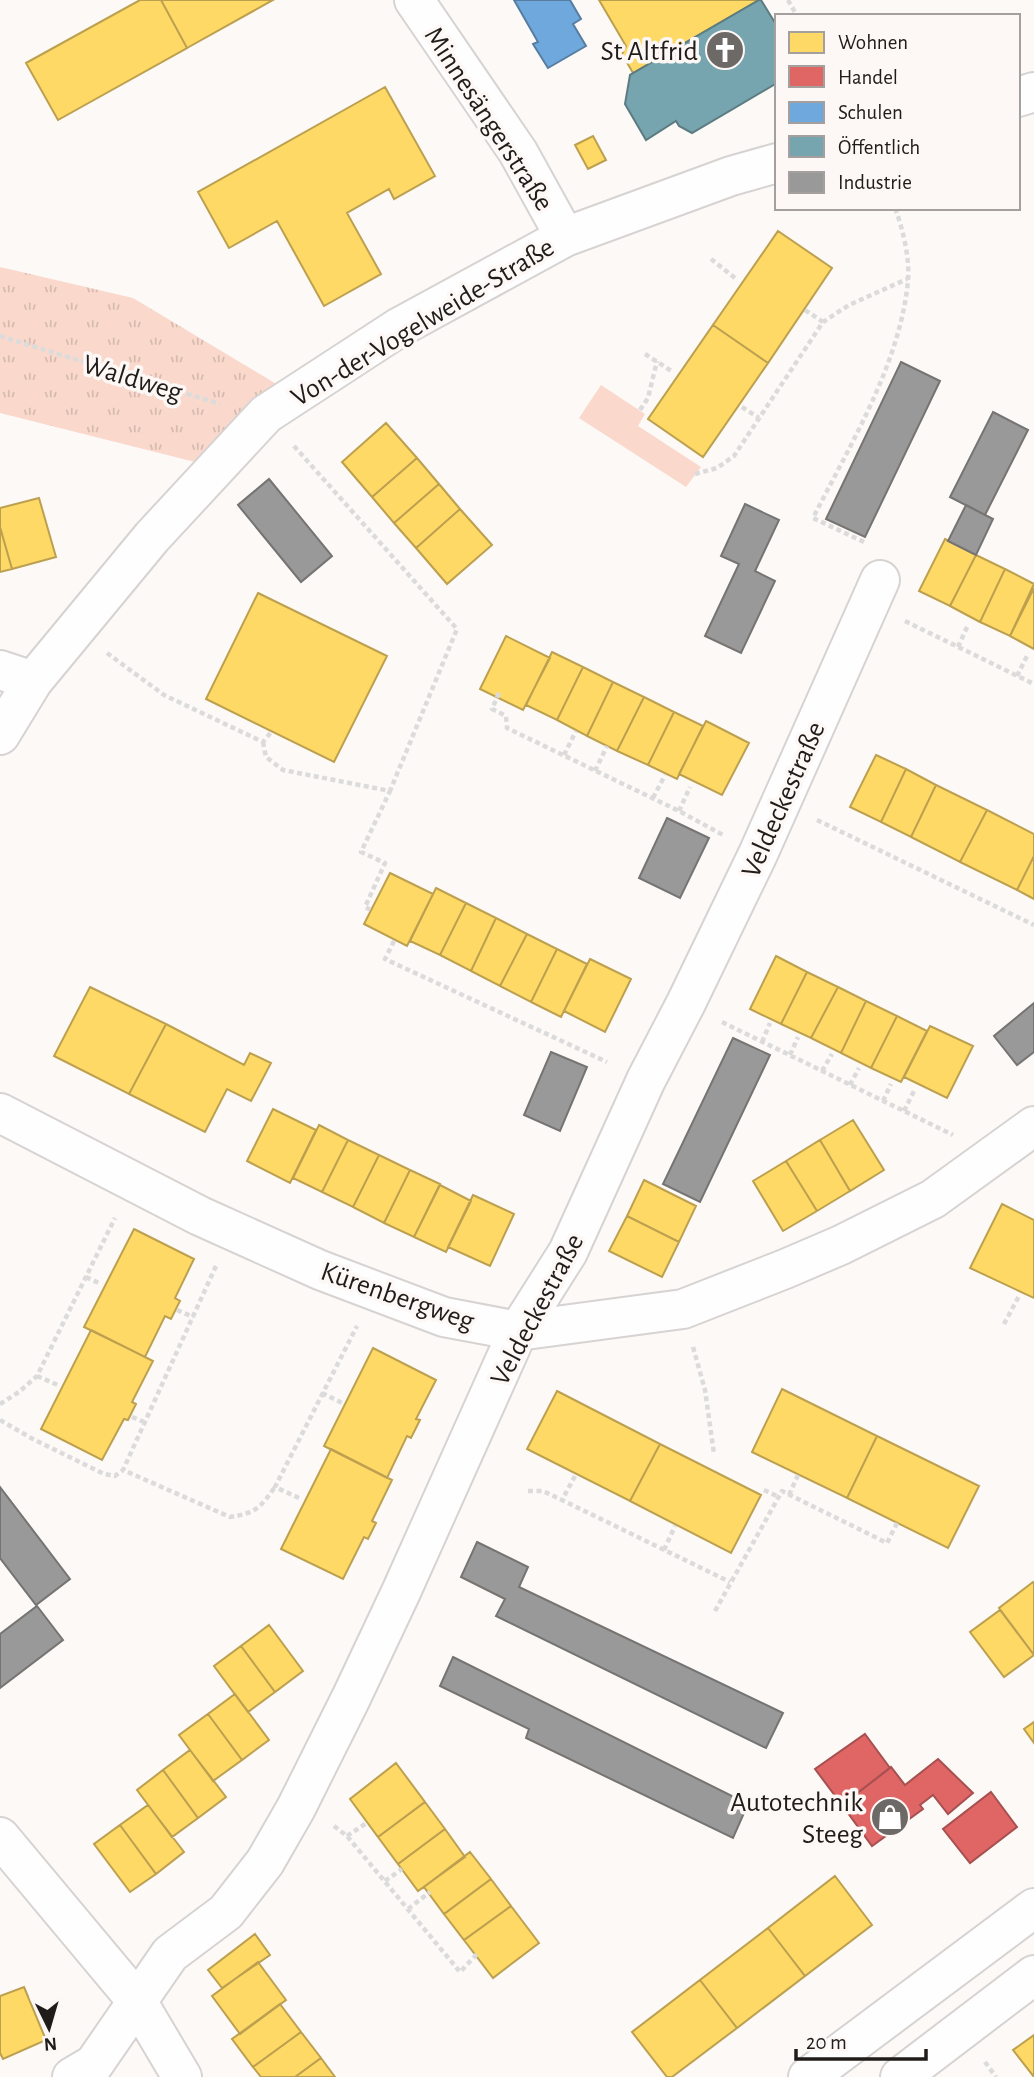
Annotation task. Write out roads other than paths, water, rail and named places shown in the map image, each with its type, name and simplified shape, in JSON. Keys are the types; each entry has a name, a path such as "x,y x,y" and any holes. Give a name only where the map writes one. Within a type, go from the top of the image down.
{"street":[{"name":"Minnesängerstraße","path":"414,0 518,152 565,237"},
{"name":"Von-der-Vogelweide-Straße","path":"0,735 17,675 75,630 152,537 266,414 398,328 565,237 731,176 775,164"},
{"name":"Veldeckestraße","path":"137,2001 170,1954 226,1912 265,1862 296,1808 395,1604 518,1331 568,1252 646,1080 781,804 874,576"},
{"name":"Kürenbergweg","path":"0,1113 232,1231 320,1270 444,1317 518,1331 683,1309 841,1245 933,1199 1034,1126"},
{"path":"0,1837 137,2001 182,2077"},
{"path":"808,2077 1034,1908"},
{"path":"900,2077 1034,1975"},
{"path":"72,2077 94,2064 137,2001"}],"place":[{"name":"St Altfrid","path":"725,50"},
{"name":"Autotechnik Steeg","path":"890,1817"}]}
